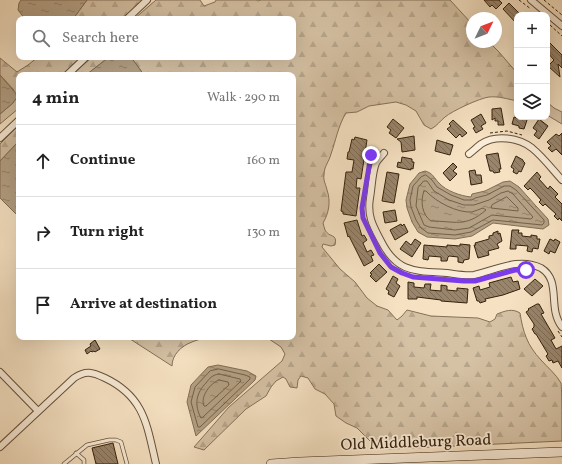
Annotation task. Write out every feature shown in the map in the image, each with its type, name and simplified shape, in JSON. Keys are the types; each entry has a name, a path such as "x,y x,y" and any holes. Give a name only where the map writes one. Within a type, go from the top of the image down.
{"main road":[{"name":"Old Middleburg Road","path":"271,464 377,462 562,452"}],"street":[{"path":"130,16 148,0"},
{"path":"531,0 562,26"},
{"path":"70,72 83,60"},
{"path":"0,138 16,123"},
{"path":"469,154 482,143 492,140 500,138 520,141 531,148 562,180"},
{"path":"382,156 377,162 368,208 371,221 385,250 392,258 406,268 419,271 472,275 518,263 539,267 547,271 553,280 556,294 555,312 562,327"},
{"path":"0,372 38,411"},
{"path":"0,447 80,374 88,372 113,382 125,390 142,411 156,464"}],"lane":[{"path":"64,464 76,452 87,445 116,440 121,442 127,464"},
{"path":"76,452 84,460 84,464"}],"path":[{"path":"519,0 532,9"},
{"path":"544,0 562,15"},
{"path":"550,25 562,36"},
{"path":"370,161 372,154 382,156"},
{"path":"363,202 363,218 369,232"},
{"path":"374,242 383,258 391,267 402,273 419,277"},
{"path":"436,279 459,281"},
{"path":"555,327 562,337"}],"green space":[{"path":"87,0 144,0 127,16 75,16"},
{"path":"156,0 200,0 204,6 215,2 216,0 450,0 466,17 466,48 495,48 514,70 514,100 489,97 473,102 454,111 431,129 424,125 416,111 406,105 396,102 369,106 357,112 346,113 339,128 324,172 329,203 327,215 323,223 327,232 334,237 336,241 335,245 331,246 323,244 322,247 340,269 355,282 367,298 377,306 388,310 397,320 407,310 431,316 478,318 490,322 495,319 497,314 508,310 517,311 520,313 524,332 529,344 543,363 561,383 562,441 391,449 377,448 357,428 336,416 334,404 325,394 315,389 308,378 301,376 298,380 297,388 290,387 286,379 283,377 276,381 266,396 246,409 204,450 194,447 229,407 282,361 285,354 281,347 270,340 296,340 296,72 142,72 133,60 296,60 296,16 137,16"},
{"path":"0,58 17,72 16,111 0,124 0,114 13,103 14,90 0,75"},
{"path":"34,60 79,60 65,72 17,72"},
{"path":"89,60 105,60 90,72 75,72"},
{"path":"550,105 562,112 562,124 550,117"},
{"path":"16,128 16,144 0,161 0,144"},
{"path":"132,340 198,340 181,348 175,355 172,366"}],"water":[{"path":"21,0 87,0 75,16 23,16 18,10"},
{"path":"105,60 133,60 142,72 90,72"},
{"path":"0,75 16,94 16,99 0,114"},
{"path":"16,144 16,214 0,198 0,161"},
{"path":"425,171 432,174 442,186 450,191 463,196 471,197 472,194 485,191 503,182 510,181 519,187 548,219 549,225 543,229 493,223 472,236 455,239 427,237 418,232 412,222 406,200 410,184 419,173"},
{"path":"218,365 247,371 256,376 255,380 196,436 187,402 191,385 208,367"}],"building":[{"path":"484,0 499,0 502,3 496,9 492,5 490,7"},
{"path":"509,3 518,12 514,12 514,21 503,9"},
{"path":"550,43 562,55 562,68 558,64 560,77 550,68 550,64 554,60 550,55"},
{"path":"501,108 504,125 498,125 498,121 495,121 495,118 492,120 492,109"},
{"path":"481,114 486,123 481,126 483,129 476,133 473,128 475,127 471,120"},
{"path":"514,117 514,120 527,120 524,129 512,124"},
{"path":"393,119 404,128 396,138 389,133 391,130 387,127"},
{"path":"453,120 467,133 462,137 460,134 456,138 447,129 451,126 449,124"},
{"path":"538,120 548,126 539,139 534,135 537,131 533,128"},
{"path":"562,133 562,155 556,149 552,152 548,148 551,146 547,142 556,134 559,136"},
{"path":"414,136 415,150 402,152 401,142 397,139"},
{"path":"355,137 367,140 361,179 357,178 356,188 360,188 356,216 343,214 341,211 346,172 352,172 354,160 347,159 348,152 352,139 354,140"},
{"path":"437,140 453,145 450,155 435,151"},
{"path":"498,153 501,169 499,169 500,172 494,173 493,171 490,171 486,155"},
{"path":"516,156 525,163 521,172 519,171 517,174 513,172 514,169 511,167"},
{"path":"402,157 412,159 412,162 414,162 413,169 411,168 411,170 397,167 398,162 401,163"},
{"path":"453,163 457,167 453,171 457,174 450,181 443,173"},
{"path":"475,170 476,175 481,175 482,183 471,185 469,171"},
{"path":"387,172 399,174 394,203 382,201"},
{"path":"537,172 541,177 539,179 548,189 550,186 558,194 555,197 562,204 562,221 559,218 558,220 554,216 556,214 545,204 543,206 539,202 541,200 530,188 528,190 524,186"},
{"path":"395,210 397,221 385,223 383,212"},
{"path":"357,220 362,236 364,235 367,240 363,243 367,252 371,250 374,255 371,256 373,261 364,266 349,236 348,237 344,223"},
{"path":"401,224 402,226 404,224 408,232 395,240 390,230"},
{"path":"512,230 519,230 518,233 522,233 522,236 537,236 537,239 540,239 538,249 533,248 532,252 527,251 528,246 516,245 516,249 510,249"},
{"path":"498,231 502,241 497,244 499,248 488,251 489,255 478,258 474,245 476,245 475,243 489,239 489,236"},
{"path":"415,239 421,243 412,257 400,249 406,241 411,245"},
{"path":"550,239 554,241 555,239 560,242 555,253 550,251 549,254 544,251"},
{"path":"460,244 470,245 469,259 464,260 463,263 458,262 458,257 449,256 447,261 441,261 441,257 429,256 428,260 423,259 424,245 447,247 447,245 460,246"},
{"path":"379,264 387,272 376,282 370,276 372,274 370,273"},
{"path":"393,276 398,279 396,283 400,286 394,297 388,294 389,291 386,289"},
{"path":"511,277 513,282 518,281 520,289 485,299 486,301 480,303 477,301 473,288 479,286 480,290 490,287 489,283"},
{"path":"535,279 543,286 532,296 524,289"},
{"path":"408,282 414,283 414,287 424,288 425,284 431,284 430,290 441,291 441,285 447,286 447,290 457,291 457,288 468,289 467,303 417,297 417,299 408,299"},
{"path":"539,304 544,313 541,314 555,338 551,340 556,349 562,346 562,368 558,361 553,363 552,360 549,361 546,356 548,354 532,329 534,324 526,312 529,310 528,309"},
{"path":"95,340 100,349 95,352 91,351 87,354 85,350 91,346 90,344"},
{"path":"113,443 118,464 96,464 92,448"}],"route":[{"path":"371,155 362,208 363,218 380,253 391,267 413,277 464,281 475,281 515,270 526,270"}]}
